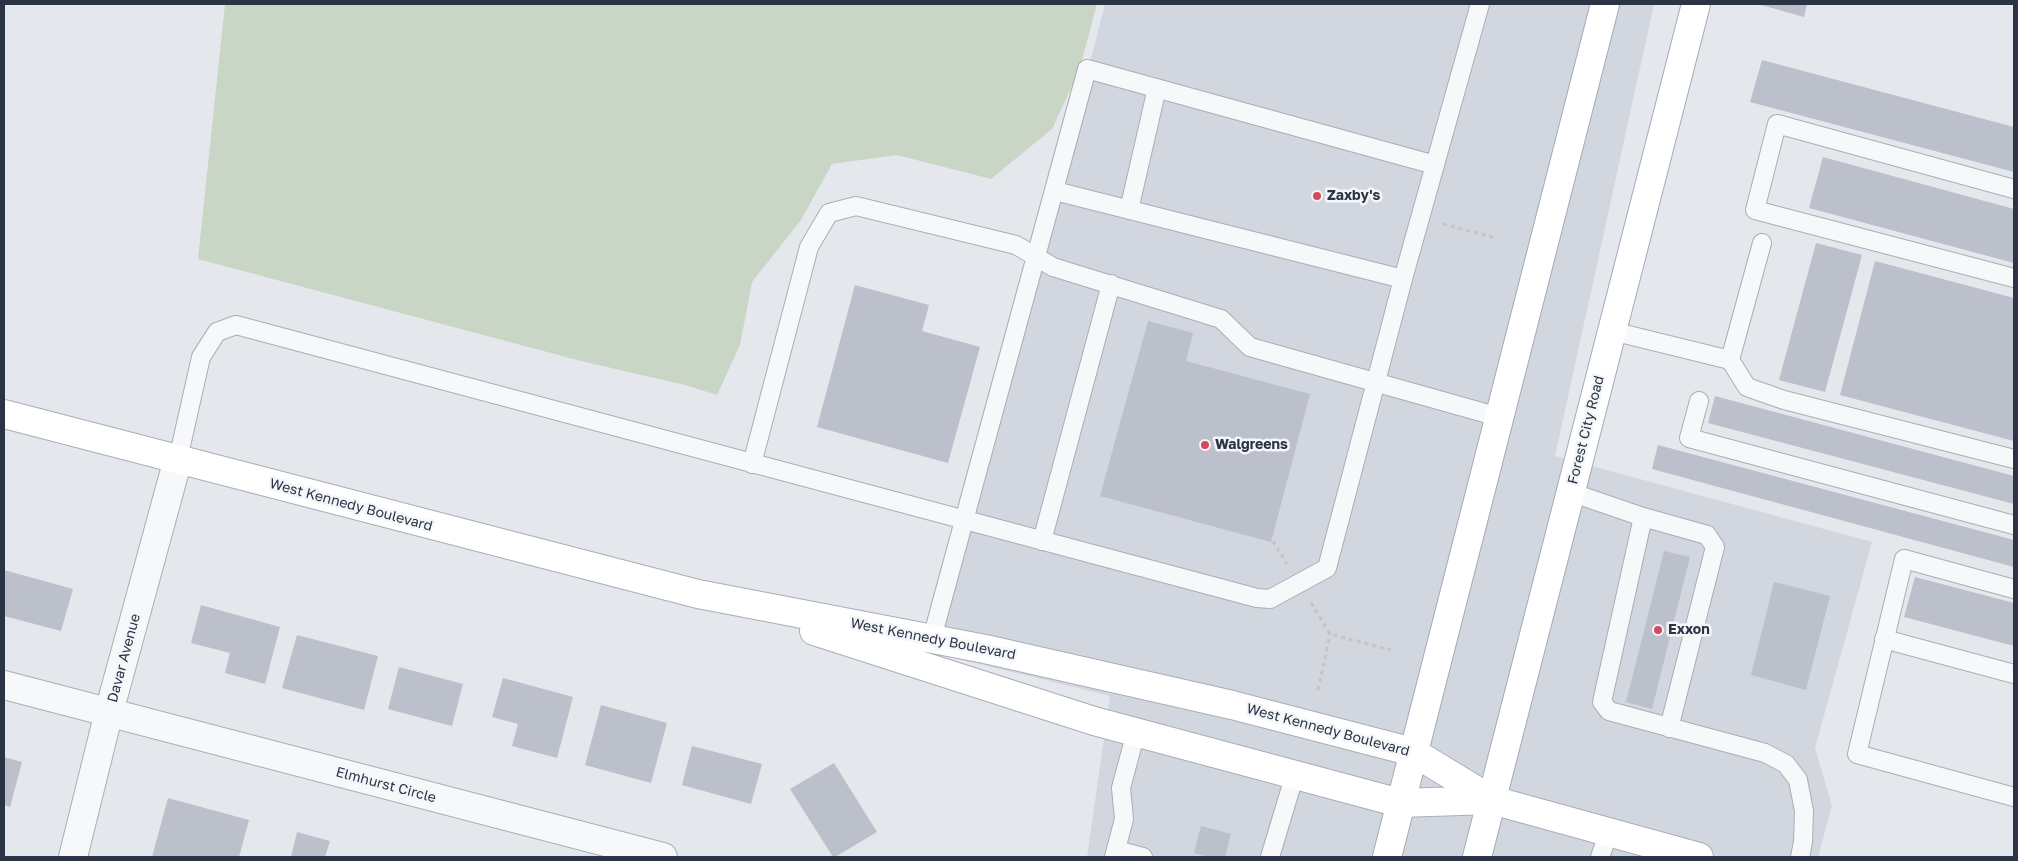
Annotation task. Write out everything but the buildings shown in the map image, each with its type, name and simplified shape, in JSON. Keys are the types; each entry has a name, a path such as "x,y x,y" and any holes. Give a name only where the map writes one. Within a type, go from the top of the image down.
{"main road":[{"path":"1387,857 1605,4"},
{"name":"Forest City Road","path":"1477,857 1693,7"},
{"name":"West Kennedy Boulevard","path":"4,414 698,594 1094,721 1400,803 1492,800"},
{"name":"West Kennedy Boulevard","path":"698,594 932,638 1232,705 1413,752 1492,800"},
{"path":"1492,800 1699,857"}],"street":[{"name":"Davar Avenue","path":"73,857 109,712 178,460"},
{"name":"Elmhurst Circle","path":"4,684 663,857"}],"lane":[{"path":"178,460 201,357 217,332 236,325 964,521 1257,598 1270,599 1327,568 1403,279 1480,4"},
{"path":"932,638 1087,68 1435,165"},
{"path":"1129,210 1158,88"},
{"path":"2014,189 1777,124 1755,210 2014,278"},
{"path":"1055,191 1403,279"},
{"path":"752,464 809,247 829,213 856,206 1016,245 1053,268 1220,318 1250,347 1499,417"},
{"path":"1730,360 1762,243"},
{"path":"1042,541 1110,284"},
{"path":"1612,331 1730,360 1747,387 1784,400 2014,460"},
{"path":"1699,401 1689,438 2014,525"},
{"path":"1570,492 1643,517 1707,535 1715,547 1669,728"},
{"path":"1643,517 1602,702 1609,712 1765,753 1786,764 1798,780 1804,811 1803,842 1800,857"},
{"path":"2014,589 1904,559 1857,754 2014,797"},
{"path":"1884,639 2014,674"},
{"path":"1136,732 1121,788 1124,819 1115,854 1143,857"},
{"path":"1270,857 1295,774"},
{"path":"1600,857 1609,832"}],"path":[{"path":"1420,218 1496,238"},
{"path":"1273,541 1330,634 1318,690"},
{"path":"1330,634 1392,650"}],"shaded area":[{"path":"1105,4 1654,4 1555,456 1872,542 1815,748 1832,806 1818,857 1087,857 1110,696 935,653 969,539"}],"green space":[{"path":"225,4 1097,4 1079,71 1052,129 991,179 897,155 832,164 801,220 752,282 740,345 717,395 685,385 581,361 198,259"}],"place":[{"name":"Zaxby's","path":"1317,196"},
{"name":"Walgreens","path":"1205,445"},
{"name":"Exxon","path":"1658,630"}]}
